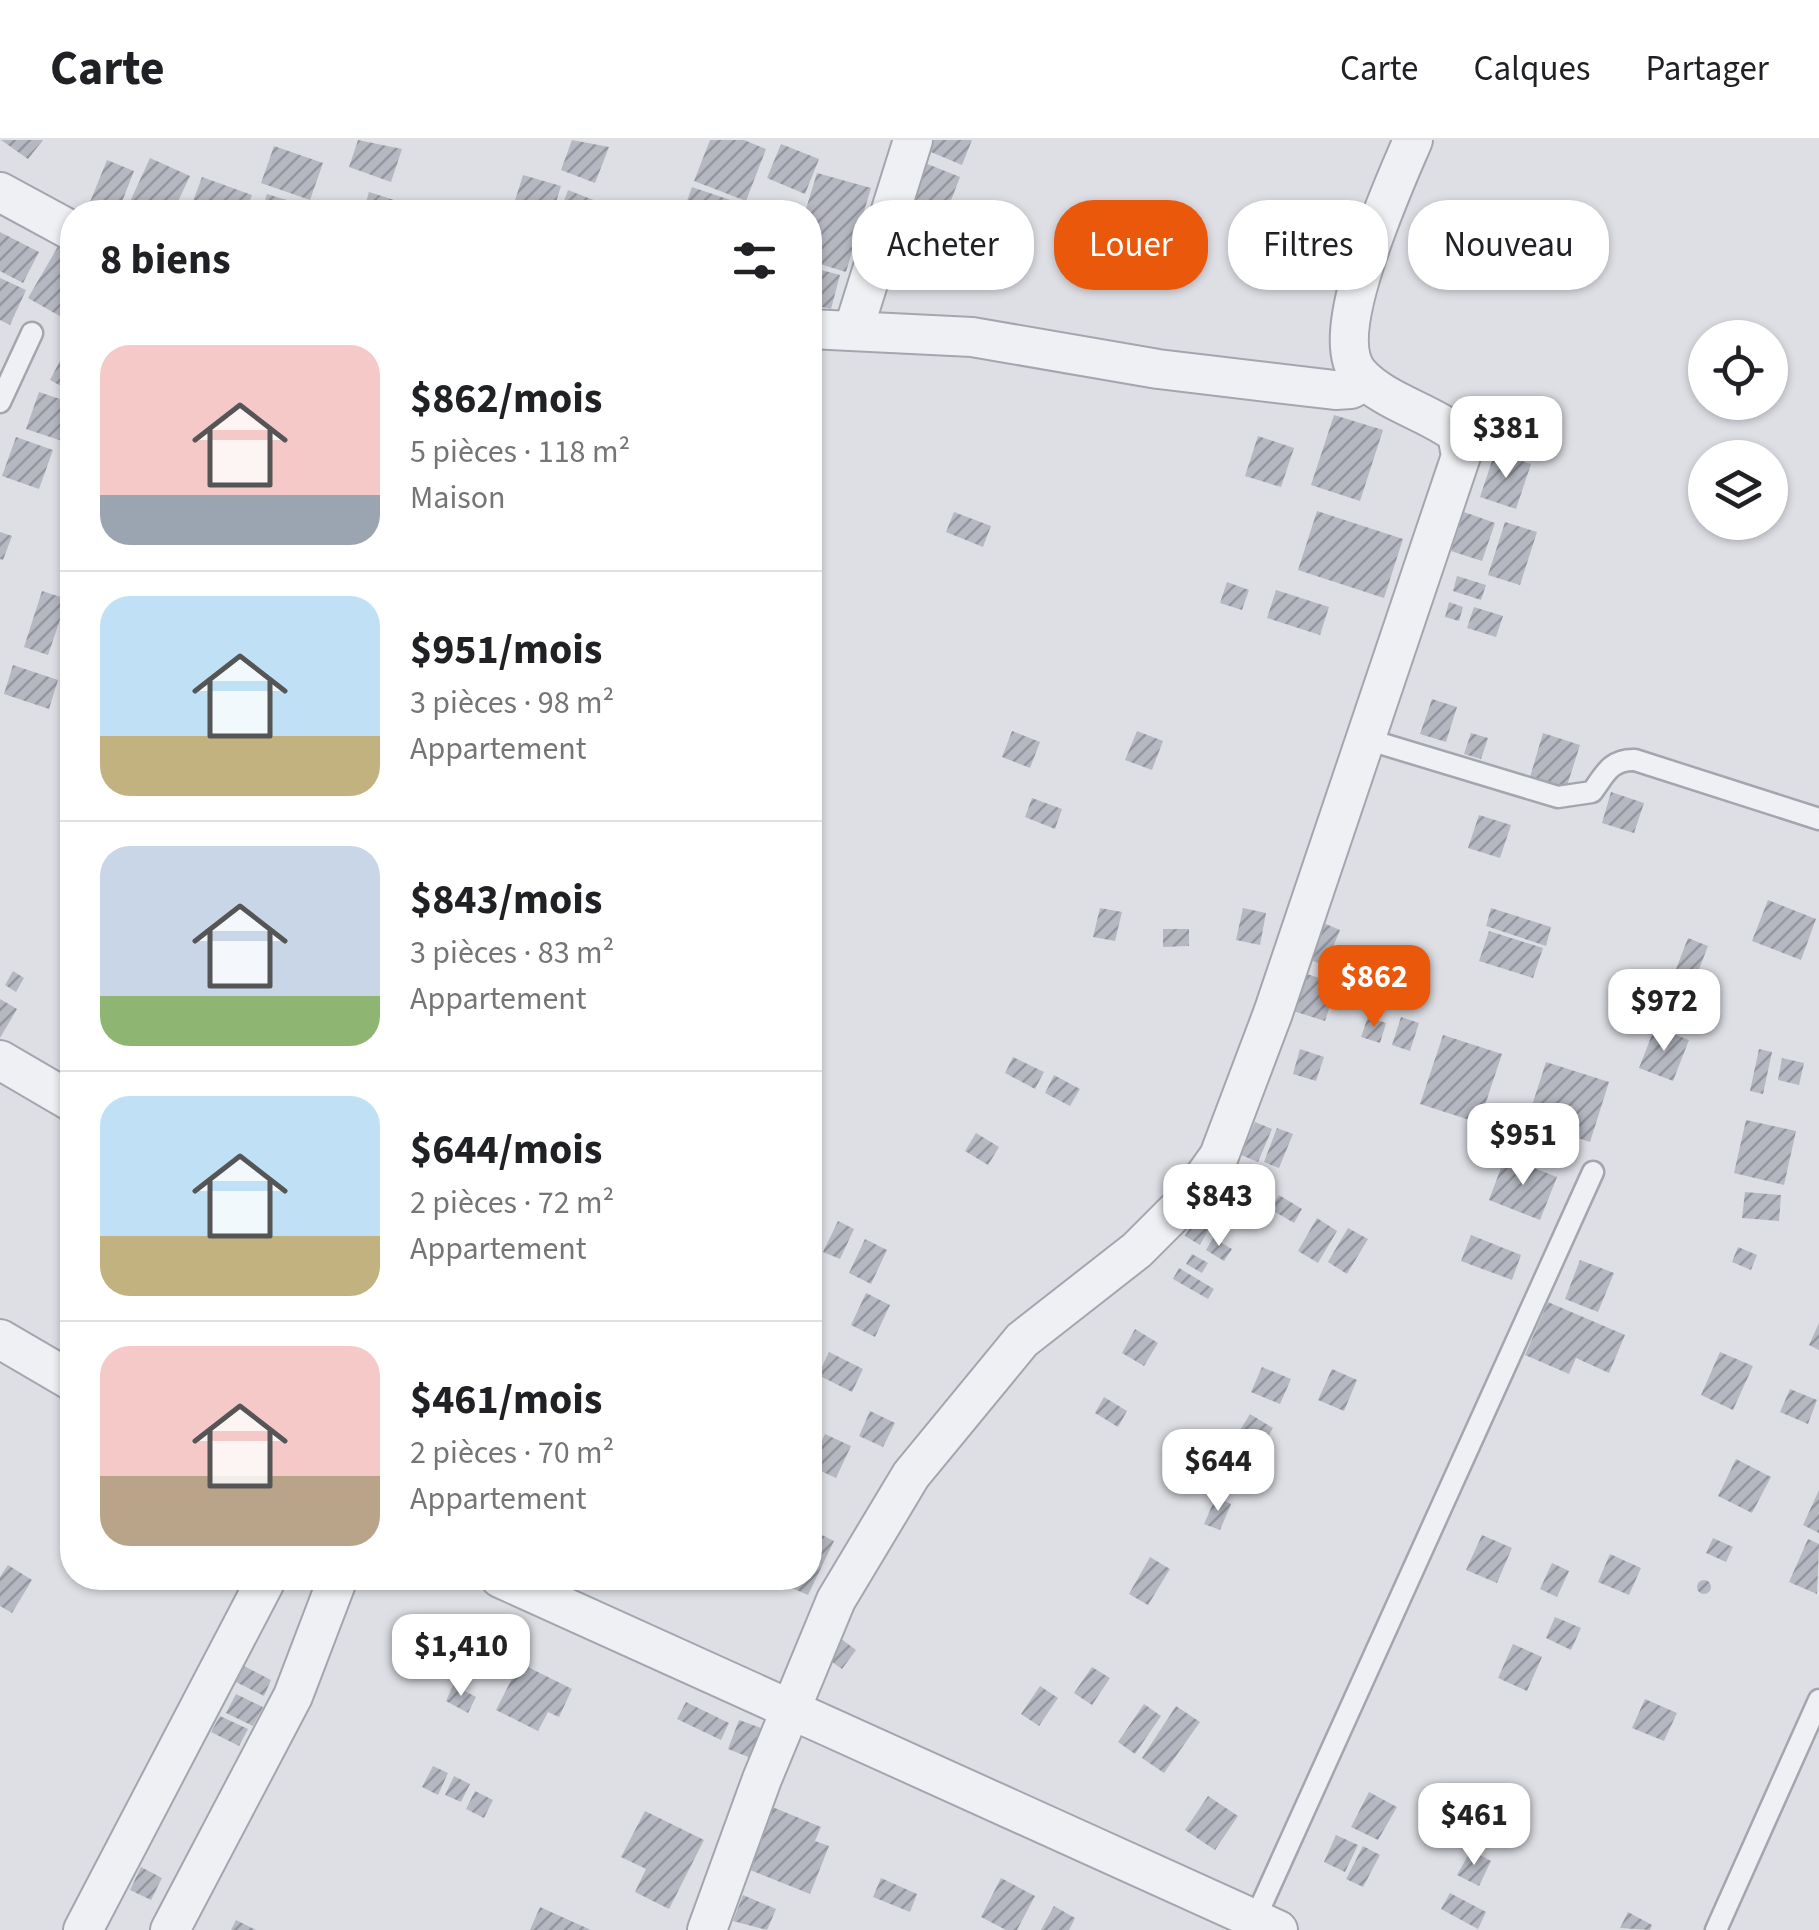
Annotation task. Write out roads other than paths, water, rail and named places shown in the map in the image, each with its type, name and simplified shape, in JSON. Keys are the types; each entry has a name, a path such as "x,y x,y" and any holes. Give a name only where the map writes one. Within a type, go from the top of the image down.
{"street":[{"path":"853,331 913,140"},
{"path":"707,1930 836,1600 911,1475 1022,1340 1137,1250 1189,1198 1219,1156 1462,456 1457,434 1431,414 1376,390 1355,370 1348,342 1352,312 1413,140"},
{"path":"0,192 60,224"},
{"path":"822,330 972,338 1158,369 1334,390 1351,389 1366,381"},
{"path":"0,1060 60,1095"},
{"path":"0,1338 60,1374"},
{"path":"83,1930 261,1590"},
{"path":"170,1930 293,1696 333,1590"},
{"path":"527,1590 1266,1924"}],"lane":[{"path":"0,402 32,333"},
{"path":"1366,739 1558,797 1592,792 1610,766 1621,760 1635,760 1819,818"},
{"path":"1266,1924 1593,1172"},
{"path":"1716,1930 1819,1700"}]}
